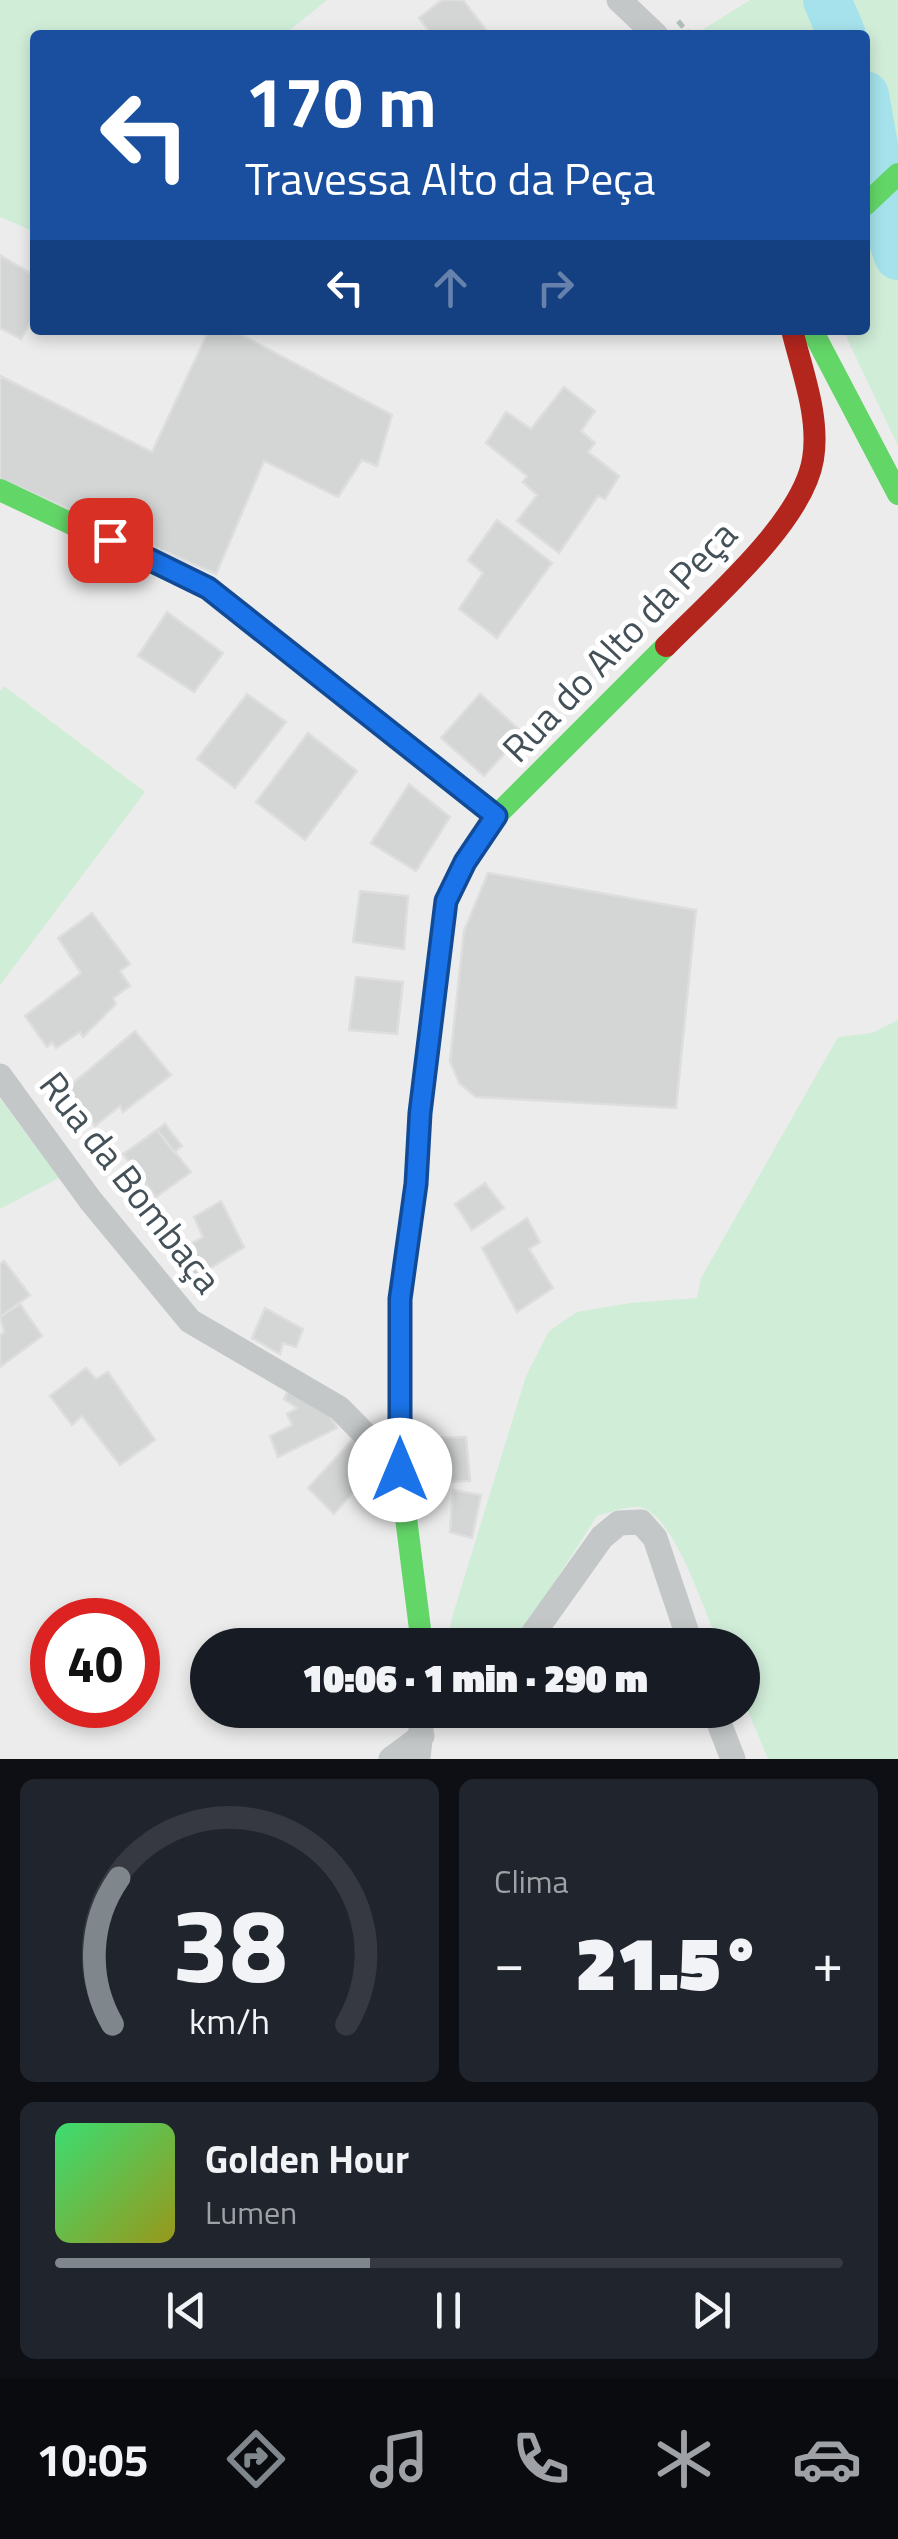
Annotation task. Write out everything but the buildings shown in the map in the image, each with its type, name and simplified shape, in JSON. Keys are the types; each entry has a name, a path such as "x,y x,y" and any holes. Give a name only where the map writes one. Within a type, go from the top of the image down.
{"street":[{"path":"619,0 651,30"},
{"path":"870,200 898,174"},
{"name":"Rua do Alto da Peça","path":"420,1628 400,1470 400,1299 446,901 465,862 496,816 604,711 775,533 800,496 813,461 814,424 793,335"},
{"path":"815,335 898,494"},
{"path":"0,490 208,588 496,816"},
{"name":"Rua da Bombaça","path":"0,1076 91,1200 190,1321 338,1408 400,1470"},
{"path":"537,1628 602,1537 618,1523 642,1522 654,1538 686,1628"},
{"path":"721,1728 733,1759"},
{"path":"391,1759 421,1735"}],"green space":[{"path":"0,0 327,0 290,30 30,30 30,230 0,217"},
{"path":"750,0 898,0 898,446 845,335 870,335 870,30 702,30"},
{"path":"4,686 145,792 0,985 0,691"},
{"path":"898,1020 898,1759 768,1759 755,1728 760,1728 760,1628 712,1628 678,1548 655,1516 643,1508 597,1516 525,1628 450,1628 451,1621 526,1376 549,1331 577,1312 697,1298 701,1278 838,1037 872,1033"},
{"path":"0,1098 59,1178 0,1209"}],"waterway":[{"path":"827,0 840,30"},
{"path":"870,123 889,230 898,256"}],"traffic: fast":[{"path":"870,200 898,174"},
{"path":"815,335 898,494"},
{"path":"0,490 209,589 497,815"},
{"path":"420,1628 400,1470 399,1299 416,1184 420,1113 446,901 465,862 497,815 666,646"}],"traffic: jam":[{"path":"666,646 774,534 806,483 813,459 814,427 793,335"}],"route":[{"path":"110,540 208,588 496,816 465,862 446,901 400,1299 400,1470"}]}
